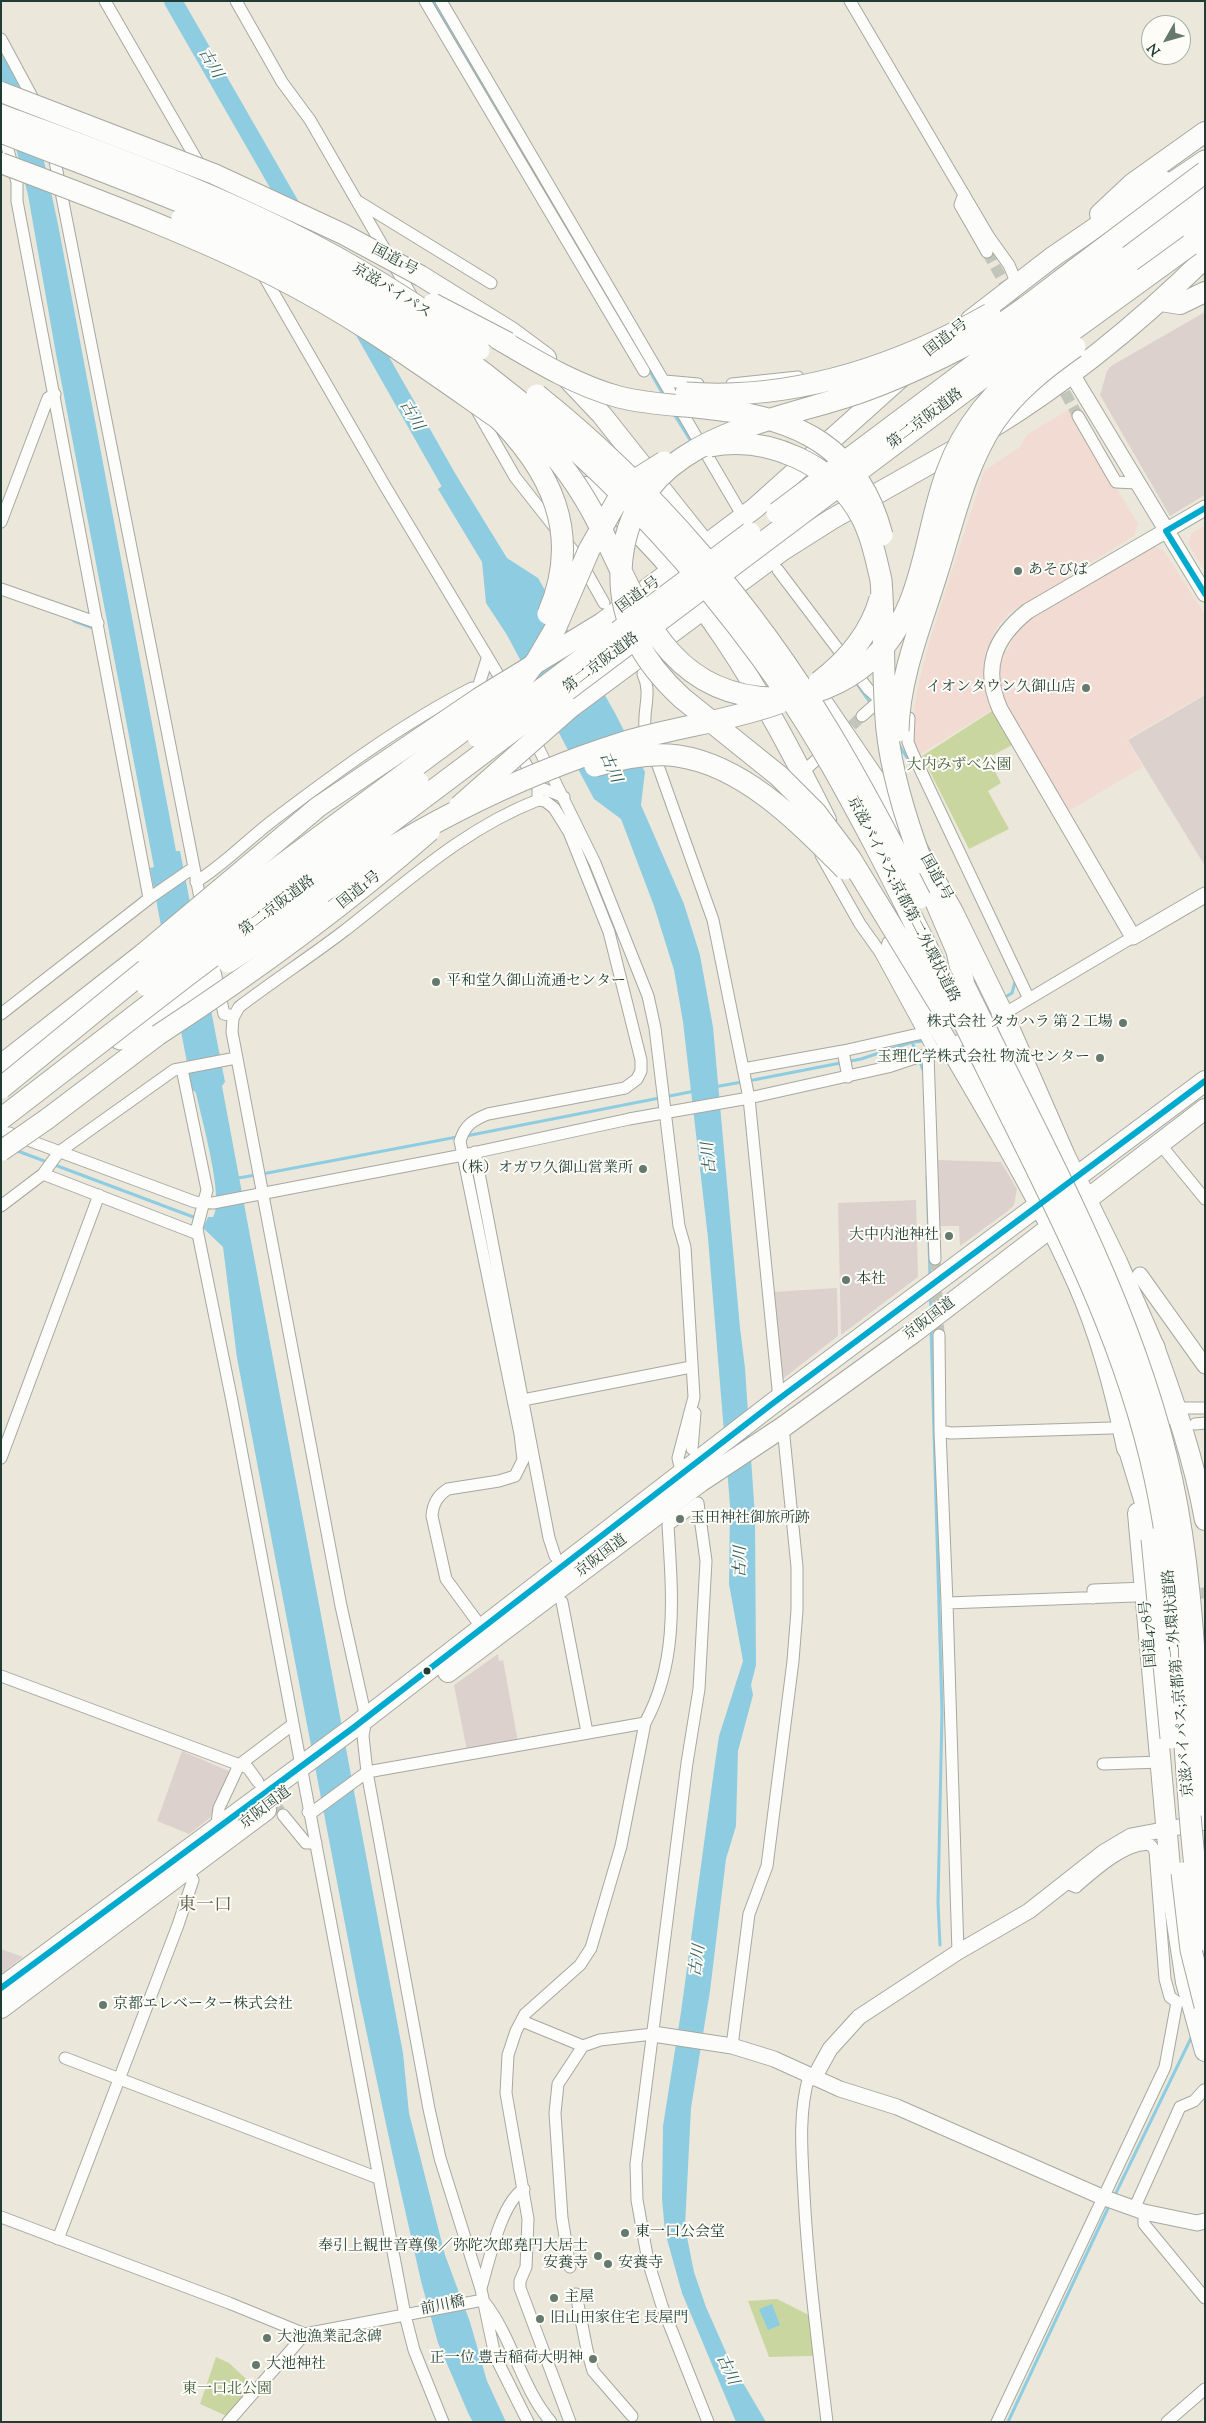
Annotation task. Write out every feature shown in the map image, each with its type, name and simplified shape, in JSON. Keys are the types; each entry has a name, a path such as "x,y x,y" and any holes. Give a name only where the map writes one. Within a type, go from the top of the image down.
{"highway":[{"name":"国道1号","path":"1,92 214,174 343,234 421,276 511,332 559,370 602,415 706,546 706,577 702,608 740,660 773,717 842,852 937,1050 1046,1201 1051,1227"},
{"name":"京滋バイパス","path":"1,115 152,172 285,231 378,282 421,310 464,339 540,397 623,472 657,507 706,577"},
{"name":"京滋バイパス","path":"1,132 149,190 269,241 318,266 413,322 496,381 560,435 706,577"},
{"path":"1054,256 1132,184 1205,132"},
{"path":"1,140 119,190 288,268 406,338 461,375 519,419 553,454 592,512 648,624 673,656 704,680 723,689 761,698 781,698 820,690 853,674 880,651 892,637 911,601 919,580 940,494 953,456 972,421 994,394 1033,359 1205,235"},
{"name":"国道1号","path":"1,1065 144,953 318,807 519,673 603,613 673,571 799,470 917,362 1054,256 1205,153"},
{"path":"497,338 597,378 663,390 707,394 737,394 798,388 827,382 854,375 914,353 993,313 1153,196 1205,161"},
{"name":"国道1号","path":"1,163 201,241 275,276 321,302 417,362 520,435 587,487 634,529 673,571 735,584 834,718 895,809 953,912 1003,1014 1087,1200"},
{"path":"1046,1201 962,1042 850,858 816,813 779,776 667,685 646,658 628,622 622,595 622,549 638,505 656,481 686,454 708,441 746,425 882,385 915,371 973,341 1024,309 1205,172"},
{"name":"第二京阪道路","path":"1,1092 179,962 1205,191"},
{"name":"第二京阪道路","path":"1,1120 189,974 1205,211"},
{"path":"1,1120 381,853 448,814 491,793 551,768 628,742 763,709 801,694 836,669 849,656 865,633 878,607 884,583 886,562 878,520 863,487 850,469 822,442 787,424 762,417 640,401 594,389 554,371 497,338 346,258 285,231"},
{"path":"922,863 901,780 898,755 900,705 910,660 954,518 983,442 1006,407 1034,378 1205,252"},
{"name":"国道1号","path":"1,1151 42,1123 158,1035 235,985 348,901 570,708 625,665 735,584 832,519 946,455 1032,403 1161,301 1205,258"},
{"path":"1161,301 1180,304 1205,292"},
{"path":"1,1088 198,927 330,814 489,694 534,642 552,604 562,559 561,521 546,480 518,440 495,415 453,376 406,338"},
{"path":"198,927 468,727 503,698 528,673 546,646 589,550 617,501 640,477 667,460 700,448 718,444 755,445 788,453 802,460 837,485 861,517 876,557 881,580 887,729 892,762 909,828 944,924 957,951 964,985"},
{"path":"442,723 523,682 612,642 636,629 773,525 797,511 946,455"},
{"path":"673,571 706,577"},
{"path":"706,577 704,582 714,581 735,584"},
{"name":"京滋バイパス;京都第二外環状道路","path":"706,577 768,640 828,730 890,839 964,985 1115,1300 1148,1391 1172,1481 1186,1566 1194,1634 1205,1806"},
{"name":"京滋バイパス;京都第二外環状道路","path":"706,577 787,693 846,791 906,905 1046,1201 1081,1260 1118,1351 1135,1402 1155,1478 1170,1565 1178,1635 1189,1802 1205,1940"},
{"path":"243,951 435,834 484,810 528,790 589,767 639,756 660,754 685,757 710,764 729,772 765,797 804,830 849,873 898,937"},
{"name":"京阪国道","path":"360,1730 482,1628 693,1467 943,1265 1046,1201 1075,1176 1205,1080"},
{"name":"京阪国道","path":"1,2008 186,1870 304,1772 360,1730 659,1523 693,1467 779,1430 913,1333 1205,1110"},
{"path":"1,1164 8,1153 42,1123"},
{"path":"1087,1200 1154,1347 1172,1411 1192,1460 1205,1520"},
{"name":"国道478号","path":"1051,1227 1092,1320 1137,1503 1140,1592 1161,1762 1166,1830 1178,1937 1186,1982 1205,2051"},
{"path":"1172,1411 1205,1615"},
{"path":"1118,1430 1145,1501 1152,1539 1185,1912 1196,1974 1205,2006"},
{"name":"京阪国道","path":"1,1988 216,1830 304,1772"}],"street":[{"path":"105,1 498,675 564,797 596,863 648,996 655,1028 668,1112 679,1226 686,1247 692,1368 696,1406 692,1425 693,1467"},
{"path":"236,1 282,82 310,120 515,477 578,557 603,613"},
{"path":"425,1 644,371"},
{"path":"441,1 738,508"},
{"path":"850,1 964,194 1009,265 1017,284 1205,594"},
{"path":"1,39 19,69 40,111 50,139 193,874 224,1014 234,1016"},
{"path":"459,58 470,51"},
{"path":"1,124 17,182 17,201 150,898"},
{"path":"964,194 960,205 987,252"},
{"path":"544,202 555,196"},
{"path":"358,202 490,283"},
{"path":"629,347 641,341"},
{"path":"665,381 730,384 799,377 886,355 917,362"},
{"path":"1,522 48,398 55,394"},
{"path":"1029,999 908,742 909,711 918,665 959,532 987,453 997,438 1032,403"},
{"path":"1078,416 1116,482 1137,483"},
{"path":"1133,937 1000,709 993,690 992,666 1001,638 1014,622 1028,611 1205,508"},
{"path":"778,570 879,701 891,709 909,711"},
{"path":"1,589 98,624"},
{"path":"478,688 487,659"},
{"path":"643,674 648,687 644,715 645,729 713,920 743,1069 775,1401"},
{"path":"1,1014 150,898 193,874 209,874 293,805 350,762 472,688 478,688 483,692 538,787 538,800"},
{"path":"862,716 879,701"},
{"path":"806,769 825,752"},
{"path":"789,786 785,790 860,924 880,952 923,1033 937,1050 934,1228 943,1265"},
{"path":"538,787 564,797"},
{"path":"482,1628 446,1579 432,1516 433,1507 436,1500 448,1490 499,1481 515,1476 523,1460 520,1434 460,1141 466,1126 474,1119 488,1114 625,1088 637,1079 641,1071 641,1060 634,1028 606,924 560,815 545,801 538,800 456,842 239,1006 234,1016 232,1032 341,1606 365,1774 440,2158 480,2296 495,2356 528,2422"},
{"path":"293,805 371,908"},
{"path":"1,1130 57,1154 207,1205 249,1195 463,1155 848,1077 937,1050 1029,999 1205,895"},
{"path":"743,1069 843,1051 923,1033"},
{"path":"843,1051 848,1077"},
{"path":"1,1206 44,1172 57,1154 174,1070 236,1058"},
{"path":"183,1068 207,1190 207,1205 197,1231 234,1410 292,1725 304,1772 378,2178 408,2314 414,2350 443,2422"},
{"path":"1160,1144 1205,1199"},
{"path":"475,1152 549,1538 555,1556"},
{"path":"44,1172 99,1195 197,1231"},
{"path":"1,1458 99,1195"},
{"path":"934,1228 943,1265"},
{"path":"1140,1276 1205,1366"},
{"path":"939,1335 940,1431 958,1952"},
{"path":"523,1400 692,1368"},
{"path":"693,1467 678,1458 694,1397"},
{"path":"1172,1411 1205,1408"},
{"path":"940,1431 952,1433 1072,1428 1077,1435 1118,1430"},
{"path":"730,2045 749,1914 760,1890 767,1866 794,1652 797,1610 797,1567 779,1430"},
{"path":"570,2422 520,2288 520,2281 526,2267 528,2219 506,2093 508,2055 522,2021 531,2007 580,1965 591,1948 621,1846 646,1723 663,1683 671,1633 659,1523 698,1503 706,1561 699,1689 687,1763 656,2035 636,2164 637,2200 648,2261 662,2306 708,2422"},
{"path":"695,1509 699,1562 705,1568"},
{"path":"947,1603 1093,1598 1094,1590 1140,1592"},
{"path":"562,1602 587,1732"},
{"path":"1,1676 248,1768 258,1782"},
{"path":"311,1812 365,1774 587,1732 646,1723"},
{"path":"216,1830 220,1808 239,1765 292,1725"},
{"path":"1103,1764 1161,1762"},
{"path":"283,1814 306,1843 316,1843"},
{"path":"827,2422 810,2284 803,2181 801,2108 811,2077 830,2049 859,2017 958,1952 1029,1911 1104,1852 1131,1836 1205,1822"},
{"path":"997,2422 1164,2067 1177,2002 1170,1997 1165,1979 1155,1851 1151,1845 1144,1844 1124,1852 1095,1870 1076,1887 1067,1883"},
{"path":"58,2239 193,1880 186,1870"},
{"path":"522,2021 583,2046"},
{"path":"570,2267 562,2218 555,2100 558,2084 583,2046 600,2040 656,2035 730,2045 774,2060 840,2089 897,2107 1102,2197 1136,2209 1197,2223 1205,2221"},
{"path":"65,2058 378,2178"},
{"path":"1136,2209 1180,2107 1194,2101 1204,2090"},
{"path":"480,2296 508,2206 516,2193 524,2189"},
{"path":"1136,2209 1144,2224 1205,2298"},
{"path":"1,2217 305,2334 228,2422"},
{"path":"576,2294 593,2371 632,2416"},
{"path":"480,2296 497,2318 521,2372 540,2408 551,2422"},
{"name":"前川橋","path":"305,2334 408,2314 480,2296"},
{"path":"1167,2422 1205,2389"}],"shaded area":[{"path":"1205,312 1205,495 1170,516 1100,395 1107,371 1111,366"},
{"path":"1069,409 1138,524 1134,536 1071,574 1062,583 1010,612 998,626 987,651 986,684 992,710 919,755 913,747 913,740 914,710 919,682 929,643 984,471 1020,447 1027,435"},
{"path":"1205,525 1205,571 1188,544 1192,533"},
{"name":"イオンタウン久御山店","path":"1154,546 1163,550 1205,614 1205,694 1127,739 1143,767 1067,812 1001,699 998,685 1001,655 1008,650 1019,627 1026,621"},
{"path":"1205,695 1205,866 1128,740"},
{"path":"937,1160 1001,1162 1017,1189 1014,1205 960,1246 959,1226 939,1226"},
{"path":"916,1200 918,1277 841,1335 838,1203"},
{"path":"837,1288 838,1336 780,1381 772,1292"},
{"path":"498,1654 499,1661 503,1660 518,1742 467,1751 454,1685"},
{"path":"182,1751 231,1772 210,1818 189,1834 157,1821"},
{"path":"1,1949 23,1957 1,1974"}],"green space":[{"name":"大内みずべ公園","path":"992,711 1012,745 988,758 1001,783 988,791 1009,829 969,849 922,756"},
{"path":"777,2299 811,2316 817,2359 813,2356 769,2357 748,2301"},
{"name":"東一口北公園","path":"216,2357 229,2363 256,2388 229,2417 200,2404"}],"water":[{"path":"1,52 22,93 37,135 58,224 176,851 180,851 225,1082 222,1086 403,2053 409,2113 445,2255 470,2322 487,2381 506,2422 473,2422 438,2343 421,2281 393,2157 359,1997 237,1358 223,1247 203,1228 208,1217 213,1217 216,1208 214,1177 196,1093 192,1089 150,868 154,867 56,354 28,195 1,90"},
{"path":"456,475 507,558 538,578 615,713 645,772 641,805 684,904 700,955 713,1027 745,1368 755,1517 756,1665 751,1685 753,1695 738,1751 736,1826 726,1859 710,1991 691,2108 685,2227 694,2272 706,2307 729,2359 766,2422 736,2422 682,2293 665,2232 662,2199 663,2126 681,2012 719,1736 743,1661 729,1584 730,1505 708,1238 683,1022 674,970 654,906 621,819 594,799 507,635 486,603 482,562 438,489"},
{"path":"772,2304 780,2325 768,2330 759,2309"}],"waterway":[{"name":"古川","path":"173,1 315,248"},
{"path":"433,1 519,144"},
{"path":"590,266 626,330"},
{"name":"古川","path":"360,324 461,502"},
{"path":"648,368 664,396"},
{"path":"674,414 692,443"},
{"path":"74,621 93,628"},
{"path":"855,681 871,704"},
{"path":"899,745 913,767"},
{"path":"1002,999 1012,993 1015,982"},
{"path":"748,1081 861,1059 912,1042 925,1041"},
{"path":"912,1042 923,1070"},
{"path":"714,1087 742,1082"},
{"path":"466,1136 695,1091"},
{"path":"262,1174 457,1137"},
{"path":"15,1150 196,1218"},
{"path":"238,1178 256,1175"},
{"path":"927,1176 930,1277"},
{"path":"930,1296 931,1309"},
{"path":"931,1328 942,1712 938,1903 940,1945"},
{"path":"1114,2197 1192,2036"},
{"path":"1008,2422 1110,2204"}],"tunnel":[{"path":"987,252 1022,314"},
{"path":"1057,378 1078,416"},
{"path":"840,737 862,716"},
{"path":"935,1259 939,1335"},
{"path":"1184,1594 1205,1593"},
{"path":"264,1789 283,1815"}],"transit line":[{"path":"1166,531 1205,508"},
{"path":"1166,531 1205,594"},
{"path":"1,1988 353,1728 772,1404 1205,1081"}],"place":[{"name":"あそびば","path":"1018,571"},
{"name":"イオンタウン久御山店","path":"1086,688"},
{"name":"平和堂久御山流通センター","path":"436,982"},
{"name":"株式会社 タカハラ 第２工場","path":"1123,1023"},
{"name":"玉理化学株式会社 物流センター","path":"1100,1058"},
{"name":"（株）オガワ久御山営業所","path":"643,1169"},
{"name":"大中内池神社","path":"949,1236"},
{"name":"本社","path":"846,1280"},
{"name":"玉田神社御旅所跡","path":"680,1519"},
{"name":"京都エレベーター株式会社","path":"103,2005"},
{"name":"東一口公会堂","path":"625,2233"},
{"name":"奉引上観世音尊像／弥陀次郎堯円大居士 安養寺","path":"598,2256"},
{"name":"安養寺","path":"608,2264"},
{"name":"主屋","path":"554,2298"},
{"name":"旧山田家住宅 長屋門","path":"540,2319"},
{"name":"大池漁業記念碑","path":"267,2338"},
{"name":"正一位 豊吉稲荷大明神","path":"593,2359"},
{"name":"大池神社","path":"256,2365"}],"district":[{"name":"東一口","path":"205,1907"}]}
